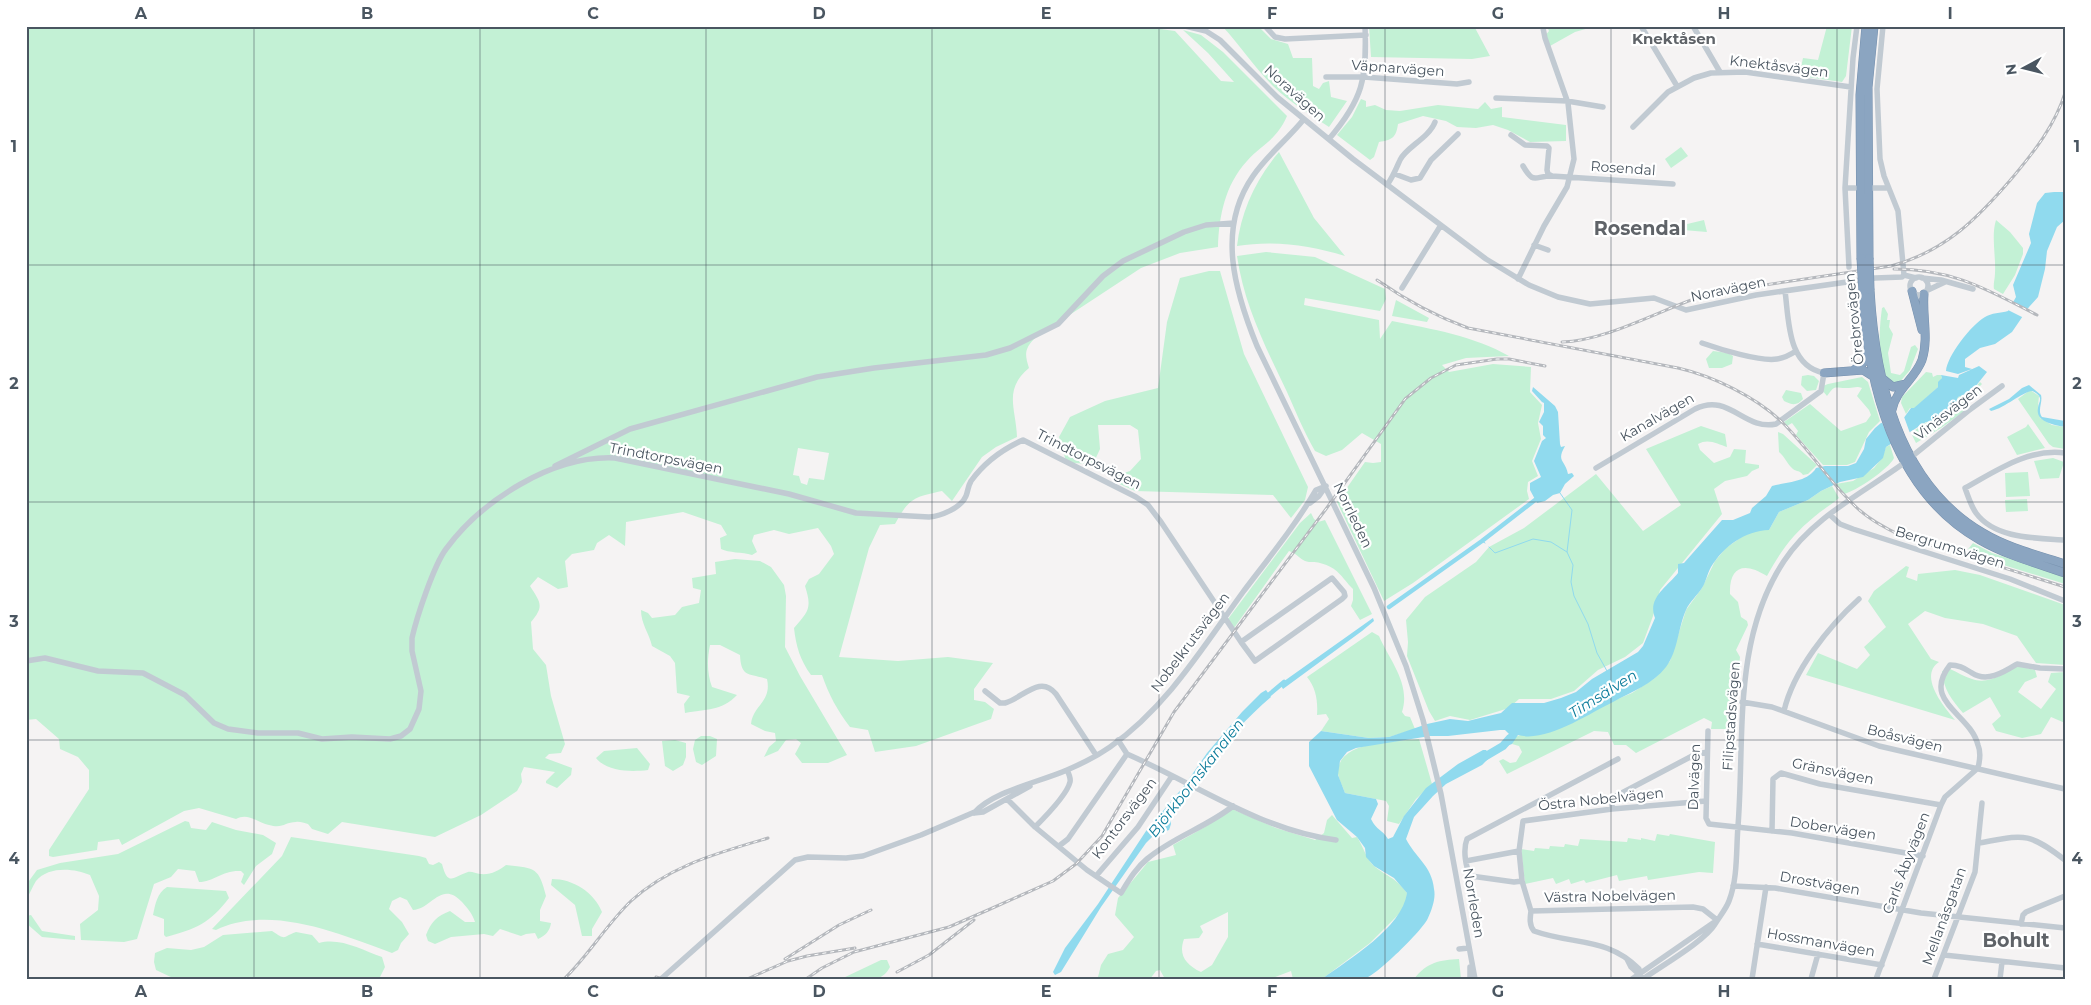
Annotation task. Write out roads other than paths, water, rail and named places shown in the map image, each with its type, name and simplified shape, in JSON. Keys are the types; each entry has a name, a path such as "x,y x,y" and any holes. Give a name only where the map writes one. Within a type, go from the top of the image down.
{"highway":[{"name":"Örebrovägen","path":"1866,26 1860,96 1868,349 1888,413 1907,461 1933,502 1952,520 1971,535 2004,552 2065,573"},
{"name":"Örebrovägen","path":"1865,258 1868,88 1874,26"},
{"name":"Örebrovägen","path":"1866,290 1874,334 1878,377"},
{"path":"1911,290 1925,341"},
{"path":"1888,413 1896,397 1918,368 1923,354 1926,292"},
{"path":"1854,370 1864,362 1868,349"},
{"path":"1824,374 1854,370 1867,371 1893,387 1906,384"},
{"name":"Örebrovägen","path":"1907,461 1943,501 1971,525 2006,545 2065,564"}],"street":[{"name":"Noravägen","path":"1185,26 1207,29 1277,97 1387,185 1492,263 1518,279 1550,294 1579,303 1607,303 1648,297 1661,299 1686,310 1742,298 1875,278 1903,276 1935,279 1973,289"},
{"path":"1265,26 1274,37 1286,39 1366,35"},
{"path":"1329,139 1353,109 1361,89 1364,77 1365,26"},
{"path":"1641,26 1677,86"},
{"path":"1693,26 1720,72"},
{"path":"1848,267 1845,188 1857,26"},
{"path":"1883,26 1877,74 1880,159 1888,188 1898,211 1903,276 1911,290 1918,295 1945,282"},
{"path":"1518,279 1534,245 1563,195 1570,177 1573,150 1567,101 1543,28"},
{"name":"Knektåsvägen","path":"1633,127 1662,97 1677,86 1703,75 1720,72 1745,72 1851,87"},
{"name":"Väpnarvägen","path":"1326,77 1364,77 1457,84 1469,82"},
{"path":"1496,98 1567,101 1603,107"},
{"name":"Norrleden","path":"1304,119 1252,178 1238,206 1231,251 1236,280 1244,309 1264,361 1326,486 1385,612 1406,666 1441,794 1474,979"},
{"path":"1387,185 1395,174 1400,158 1430,132 1435,122"},
{"path":"1395,174 1411,180 1420,178 1431,160 1458,134"},
{"path":"1511,135 1525,145 1547,146 1549,148 1547,170 1548,174 1552,176"},
{"name":"Rosendal","path":"1523,166 1532,179 1552,176 1673,184"},
{"path":"1845,188 1855,188"},
{"path":"1871,188 1888,188"},
{"path":"553,467 630,429 817,378 874,368 986,355 1010,348 1058,324 1103,276 1123,261 1184,232 1206,226 1234,223"},
{"path":"1402,288 1441,225"},
{"path":"1534,245 1548,250"},
{"path":"1911,290 1911,282 1919,278 1928,284 1926,292"},
{"path":"1785,291 1796,352 1806,366 1824,374"},
{"path":"1702,343 1740,354 1773,360 1796,352"},
{"name":"Kanalvägen","path":"1596,468 1694,409 1707,404 1723,407 1760,424 1776,424 1821,391 1824,374"},
{"name":"Vinäsvägen","path":"1907,461 2002,386"},
{"name":"Trindtorpsvägen","path":"26,661 44,658 98,671 143,673 185,695 214,723 228,730 258,733 298,733 322,740 352,737 395,738 410,729 419,709 421,690 412,651 412,638 439,560 446,548 487,505 553,467 561,467 591,459 614,458 789,494 856,514 929,517 940,515 958,505 965,496 969,484 987,463 1023,440 1147,504 1241,642 1255,661 1342,599 1345,596 1344,592 1332,578 1327,580 1241,642"},
{"path":"2065,453 2045,452 2027,456 1965,488 1976,513 1996,528 2024,537 2065,540"},
{"name":"Filipstadsvägen","path":"1632,979 1642,977 1717,920 1728,903 1733,886 1738,826 1742,702 1749,649 1767,593 1785,560 1797,544 1830,515 1907,461"},
{"name":"Nobelkrutsvägen","path":"1041,780 1067,770 1096,755 1118,740 1164,699 1308,504 1319,496 1326,486"},
{"name":"Bergrumsvägen","path":"1830,515 1840,524 1852,529 2010,579 2065,601"},
{"path":"1784,711 1787,699 1818,645 1828,631 1859,599"},
{"path":"1978,768 1980,754 1977,740 1942,695 1942,677 1950,665 1962,667 1973,674 1985,677 2002,673 2017,664 2062,669"},
{"path":"986,691 1000,703 1005,703 1038,685 1048,686 1056,694 1096,755"},
{"name":"Boåsvägen","path":"1742,702 1762,704 1784,711 1878,746 2065,789"},
{"name":"Dalvägen","path":"1708,731 1707,822 1738,826"},
{"path":"1118,740 1127,754 1261,819 1301,834 1336,840"},
{"path":"1612,810 1612,799 1616,796 1694,756 1707,752"},
{"path":"1059,846 1068,839 1127,754"},
{"path":"1522,881 1475,877 1469,872 1466,860 1465,844 1467,839 1618,759"},
{"name":"Carls Åbyvägen","path":"1876,979 1941,805 1945,797 1978,768"},
{"path":"1035,827 1067,789 1070,778 1067,770"},
{"name":"Gränsvägen","path":"1772,831 1773,779 1781,773 1820,784 1941,805"},
{"name":"Kontorsvägen","path":"1096,876 1138,827 1172,776"},
{"path":"995,802 1041,780"},
{"path":"661,979 795,860 816,856 855,858 921,834 974,812 978,808 1007,799 1041,780"},
{"name":"Kontorsvägen","path":"1007,799 1035,827 1118,892 1152,855 1220,816 1233,806"},
{"name":"Östra Nobelvägen","path":"1518,851 1523,821 1706,801"},
{"name":"Mellanåsgatan","path":"1934,979 1975,872 1982,803"},
{"path":"1519,811 1523,821"},
{"name":"Dobervägen","path":"1738,826 1923,856"},
{"path":"1979,843 2015,837 2030,838 2043,843 2065,860"},
{"path":"1466,860 1518,851"},
{"name":"Västra Nobelvägen","path":"1518,851 1522,881 1531,911 1693,907 1703,909 1717,920"},
{"name":"Drostvägen","path":"1733,886 1766,887 1902,910 2065,928"},
{"path":"1752,979 1766,887"},
{"path":"2021,924 2026,912 2065,896"},
{"path":"1531,911 1530,922 1534,931 1612,948 1639,969 1642,977"},
{"name":"Hossmanvägen","path":"1757,944 1882,965"},
{"path":"1460,949 1469,948"},
{"name":"Norrleden","path":"1469,948 1470,979"},
{"path":"1811,979 1818,954"},
{"path":"1944,955 2065,968"},
{"path":"2000,979 2002,962"}],"water":[{"path":"2065,192 2065,220 2057,227 2047,251 2038,297 2012,332 1995,344 1980,348 1965,359 1965,367 1972,369 1958,374 1946,371 1955,349 1979,321 1987,316 2008,311 2016,297 2013,285 2031,243 2029,234 2037,203 2045,193"},
{"name":"Timsälven","path":"1979,366 1987,372 1971,392 1958,397 1954,409 1937,421 1926,422 1886,447 1883,458 1863,477 1840,482 1808,500 1779,512 1769,530 1752,533 1736,541 1722,552 1711,567 1702,588 1686,610 1670,661 1661,673 1641,687 1567,726 1541,735 1518,735 1512,744 1504,747 1503,744 1509,734 1505,730 1500,730 1448,736 1430,736 1356,748 1347,752 1340,761 1338,775 1345,793 1376,799 1378,804 1371,819 1388,839 1393,837 1404,816 1426,788 1458,764 1483,750 1486,750 1491,756 1482,765 1446,784 1414,817 1406,839 1427,868 1433,881 1434,892 1434,900 1428,918 1418,932 1399,952 1364,979 1322,979 1373,942 1385,930 1403,906 1407,893 1394,878 1374,866 1366,857 1365,848 1357,837 1337,820 1309,766 1309,742 1321,731 1369,738 1389,737 1427,724 1450,719 1468,721 1501,713 1512,703 1544,703 1576,692 1592,679 1638,652 1643,646 1655,618 1654,604 1659,593 1678,573 1678,564 1684,563 1722,520 1733,520 1750,513 1752,508 1766,496 1772,486 1803,479 1816,468 1848,466 1856,463 1864,449 1866,439 1875,428 1881,423 1903,419 1911,408 1914,408 1938,387 1938,382 1942,378 1941,375 1958,378 1959,375"},
{"path":"2029,385 2041,395 2040,412 2042,417 2065,421 2065,427 2046,422 2039,417 2038,406 2040,398 2038,394 2032,391 1996,409 1991,411 1989,409 2009,399 2022,388"},
{"path":"1533,387 1555,406 1558,412 1560,444 1561,447 1565,446 1561,458 1568,474 1572,473 1574,476 1565,484 1560,493 1537,503 1530,490 1530,483 1541,477 1534,461 1542,441 1546,438 1543,435 1543,426 1539,422 1544,412 1544,403 1532,391"},
{"path":"1373,618 1374,621 1362,631 1283,689 1280,684"},
{"path":"1266,690 1271,697 1243,723 1169,812 1171,824 1169,830 1154,835 1146,843 1101,907 1061,972 1055,975 1053,972 1065,948 1098,904 1146,831 1184,786 1207,753 1242,712"}],"waterway":[{"path":"1560,493 1572,510 1567,552 1573,565 1571,582 1574,596 1588,624 1597,653 1607,671"},
{"name":"Björkbornskanalen","path":"1389,607 1482,541 1535,500"},
{"path":"1489,547 1495,553 1533,539 1551,542 1567,552"},
{"name":"Björkbornskanalen","path":"1265,698 1284,682"},
{"path":"1481,759 1503,746 1510,738"}],"railway":[{"path":"1562,342 1580,340 1617,330 1711,293 1891,266 1928,252 1945,242 1974,219 2013,177 2050,127 2065,93"},
{"path":"1894,269 1934,273 1968,282 2037,315"},
{"path":"1377,280 1421,307 1468,328 1678,368 1719,382 1747,396 1772,413 1801,442 1845,496 1860,511 1877,523 1902,536 2065,587"},
{"path":"806,979 822,968 854,952 949,927 1053,881 1076,864 1102,836 1174,712 1326,509 1405,399 1431,378 1456,365 1509,359 1545,366"},
{"path":"564,979 582,960 622,910 646,889 679,869 731,849 768,838"},
{"path":"785,959 839,925 871,910"},
{"path":"897,972 929,955 974,920"},
{"path":"747,979 788,961 855,948"},
{"path":"656,977 663,979"}],"district":[{"name":"Knektåsen","path":"1674,39"},
{"name":"Rosendal","path":"1640,228"},
{"name":"Bohult","path":"2016,940"}]}
